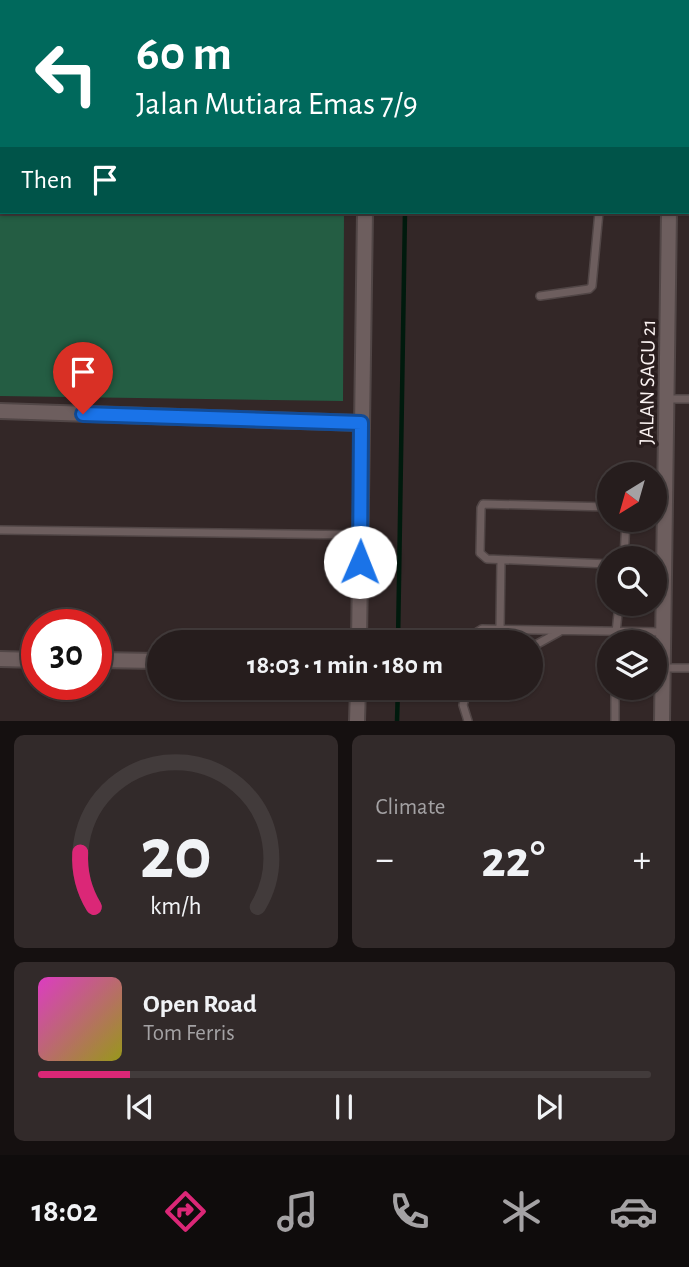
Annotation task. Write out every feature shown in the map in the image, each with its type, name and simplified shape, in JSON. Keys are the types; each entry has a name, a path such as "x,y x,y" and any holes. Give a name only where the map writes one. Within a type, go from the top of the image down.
{"street":[{"path":"359,630 365,214"},
{"name":"JALAN SAGU 21","path":"661,546 667,399 669,214"},
{"path":"0,411 361,423"},
{"path":"0,659 21,660"},
{"path":"112,660 147,661"},
{"path":"357,721 358,700"},
{"name":"JALAN SAGU 21","path":"662,700 662,721"}],"lane":[{"path":"540,296 589,289 593,286 599,214"},
{"path":"667,399 689,399"},
{"path":"597,508 483,505 480,553 487,559 597,564"},
{"path":"0,530 361,535"},
{"path":"500,629 501,560"},
{"path":"489,630 597,632"},
{"path":"543,640 559,631"},
{"path":"667,668 689,668"},
{"path":"464,700 463,705 468,721"},
{"path":"615,700 615,721"}],"green space":[{"path":"0,214 344,214 343,401 0,396"}],"waterway":[{"path":"398,630 405,214"},
{"path":"397,721 398,700"}],"route":[{"path":"83,414 361,423 360,562"}]}
